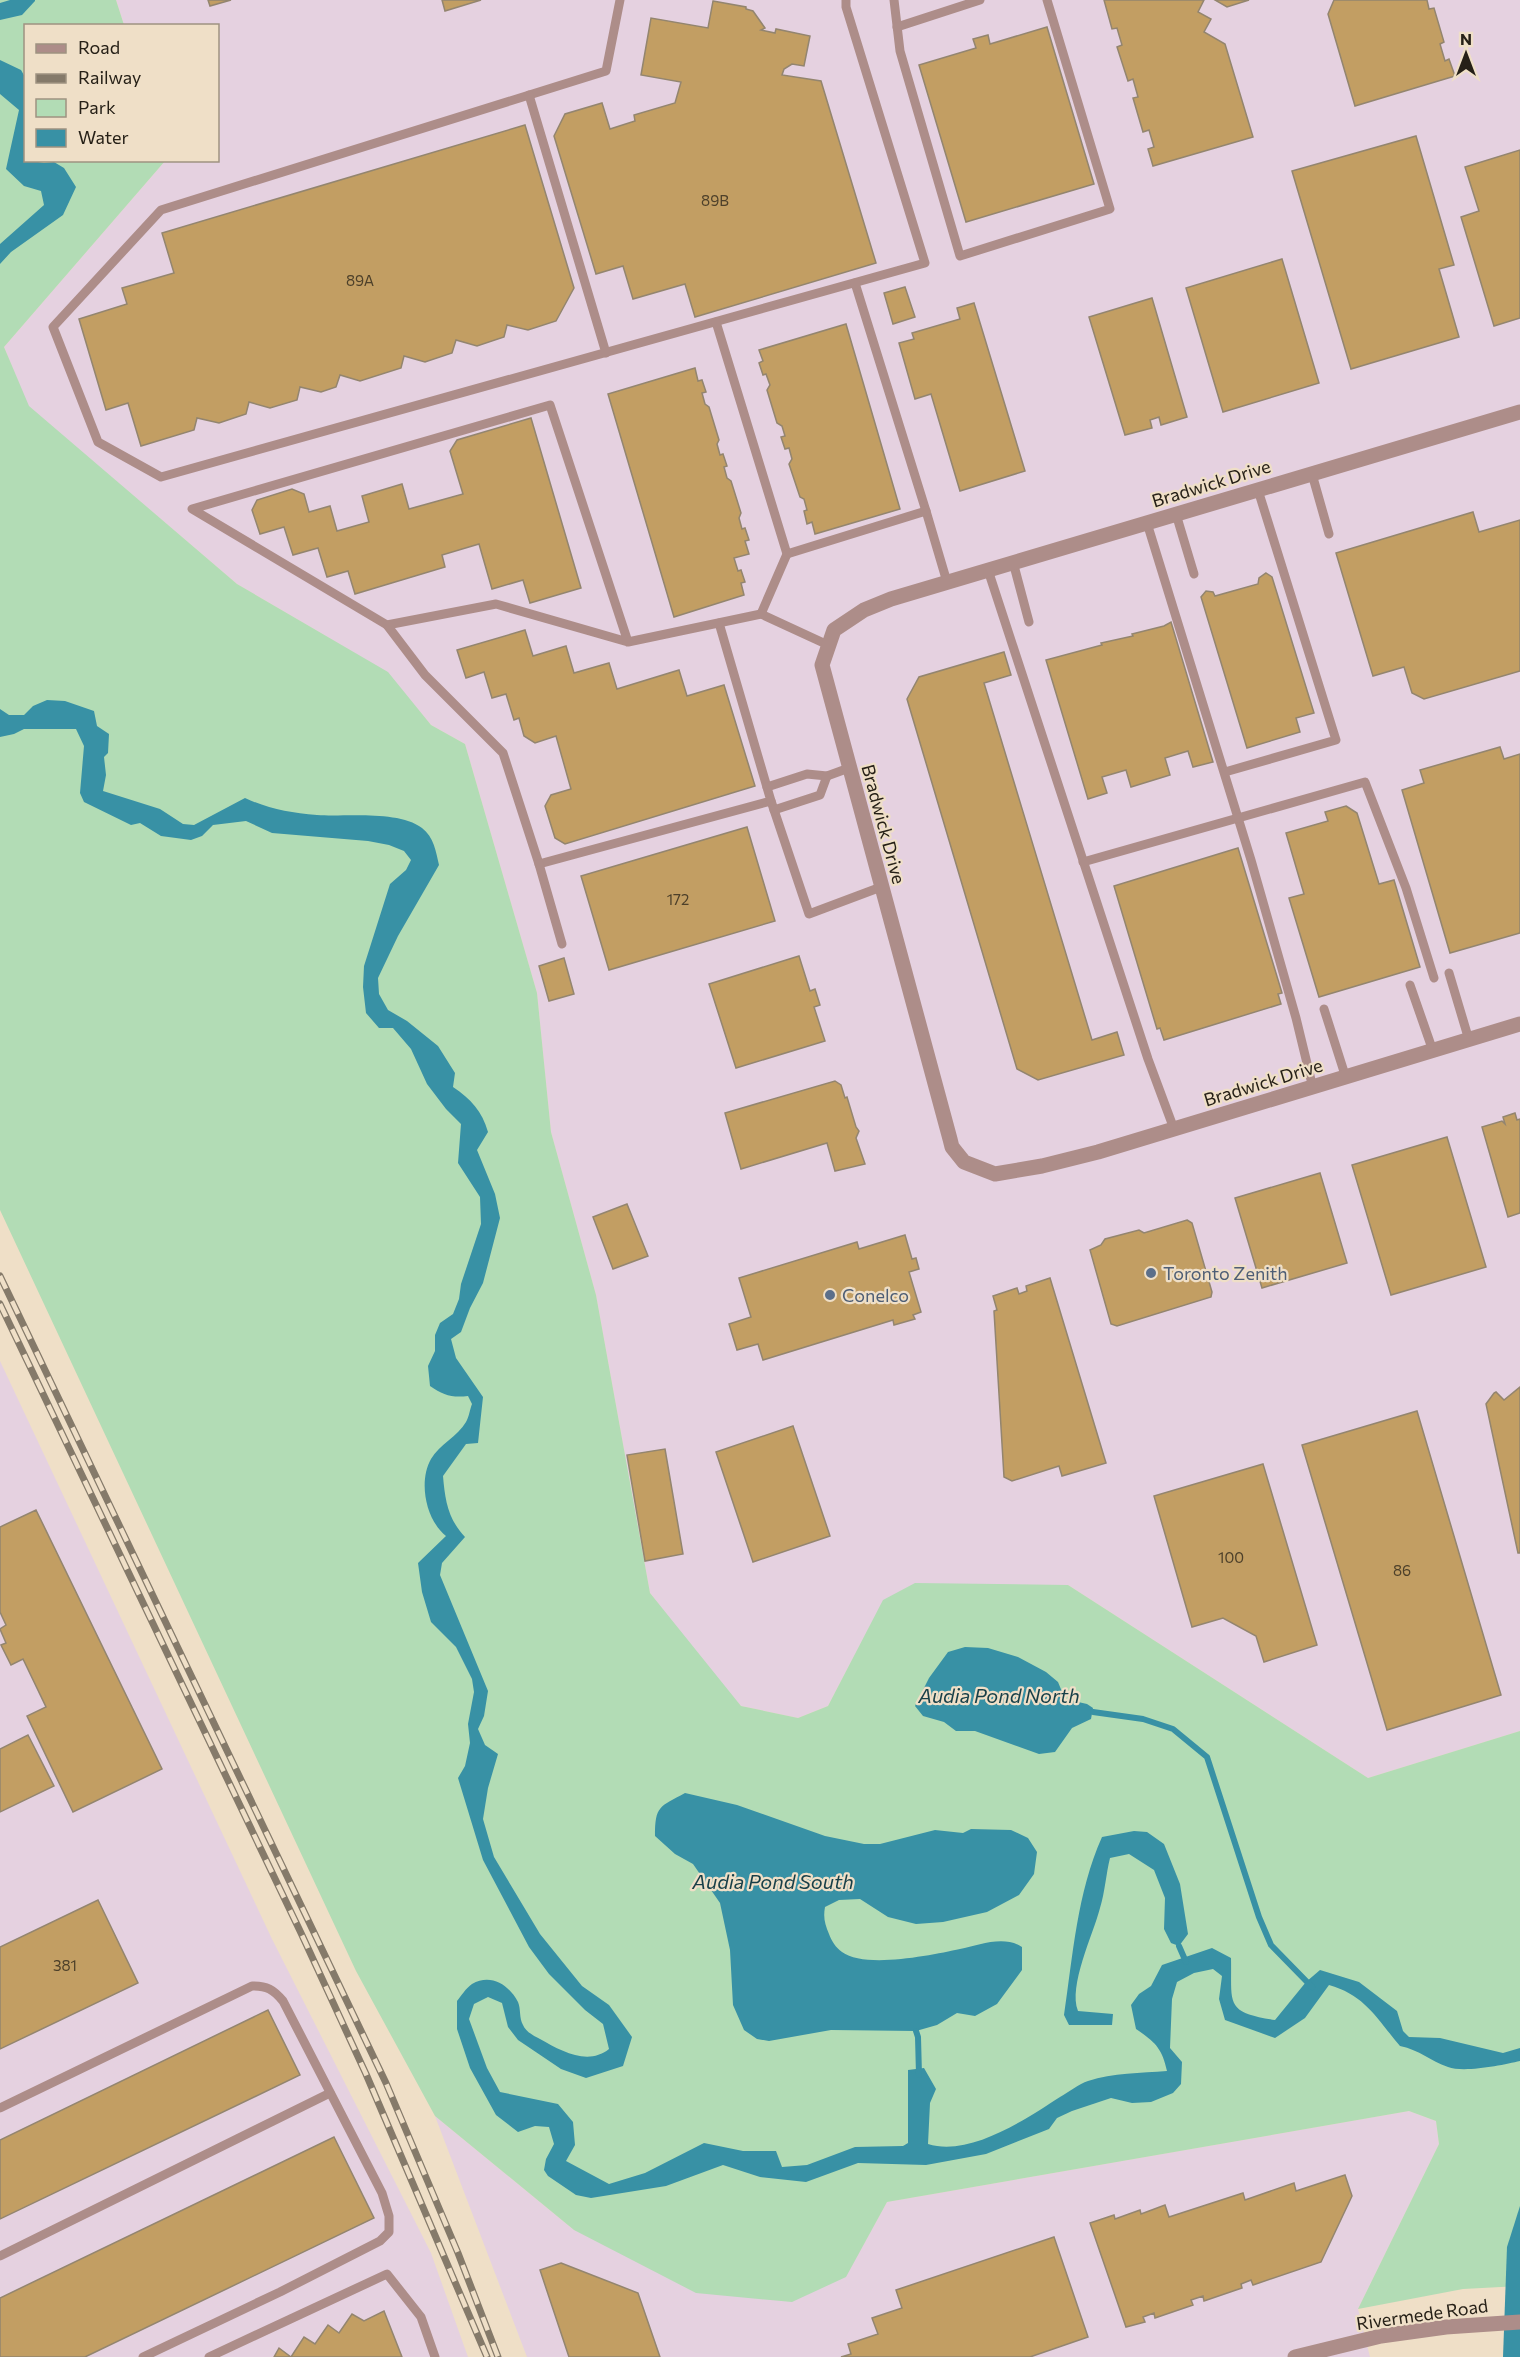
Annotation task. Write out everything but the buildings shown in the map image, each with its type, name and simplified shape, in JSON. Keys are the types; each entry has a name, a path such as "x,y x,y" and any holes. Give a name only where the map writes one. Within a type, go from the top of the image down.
{"street":[{"name":"Bradwick Drive","path":"1520,412 891,599 864,610 834,630 822,665 952,1147 964,1162 994,1174 1098,1152 1520,1024"},
{"name":"Rivermede Road","path":"1295,2357 1381,2336 1446,2327 1520,2322"}],"lane":[{"path":"620,0 606,71 161,210 53,327 98,442 161,477 925,263 846,7 846,0"},
{"path":"894,0 900,51 960,256 1110,208 1047,0"},
{"path":"897,27 980,0"},
{"path":"529,95 606,353"},
{"path":"855,283 947,582"},
{"path":"716,322 786,554 761,614"},
{"path":"562,944 503,753 425,675 387,625 192,508 550,405 628,642"},
{"path":"1312,474 1329,534"},
{"path":"1225,772 1336,740 1258,490"},
{"path":"786,554 926,511"},
{"path":"1176,514 1194,574"},
{"path":"1147,523 1239,818 1296,1018 1313,1088"},
{"path":"1013,562 1029,622"},
{"path":"988,570 1083,862 1174,1129"},
{"path":"387,625 496,603 628,642 761,614 828,645"},
{"path":"719,623 767,787 809,914 881,886"},
{"path":"767,787 807,774 827,776 849,768"},
{"path":"538,864 820,795 827,776"},
{"path":"1083,862 1365,782 1406,888 1434,978"},
{"path":"1449,973 1469,1040"},
{"path":"1410,985 1433,1051"},
{"path":"1324,1009 1346,1078"},
{"path":"0,2108 252,1986 265,1986 275,1991 283,2001 382,2193 389,2217 389,2232 380,2241 280,2292 143,2357"},
{"path":"0,2256 330,2093"},
{"path":"209,2357 387,2274 421,2317 435,2357"}],"shaded area":[{"path":"116,0 1520,0 1520,1731 1368,1778 1068,1585 883,1601 828,1706 798,1718 741,1706 703,1662 650,1593 596,1295 551,1132 537,993 465,744 431,725 387,672 237,584 28,406 4,347 164,162 219,162 219,24 124,24"},
{"path":"0,1361 272,1939 431,2253 468,2357 0,2357"},
{"path":"1409,2111 1436,2121 1439,2144 1358,2309 1370,2357 527,2357 435,2116 574,2230 846,2276 887,2202"}],"green space":[{"path":"0,0 116,0 124,24 24,24 24,162 164,162 4,347 29,406 237,584 388,672 431,725 465,744 537,993 551,1132 596,1295 650,1593 741,1706 798,1718 828,1706 883,1600 915,1583 1068,1585 1368,1778 1520,1731 1520,2286 1463,2289 1358,2309 1439,2144 1436,2121 1409,2111 887,2202 846,2277 792,2302 696,2293 574,2230 435,2116 356,1971 0,1210"}],"water":[{"path":"10,0 35,1 22,15 0,20 0,3"},
{"path":"0,60 21,70 24,75 24,162 54,162 64,168 76,187 63,215 11,252 0,264 0,244 44,205 41,191 24,186 6,169 19,110 0,94"},
{"path":"47,700 65,701 94,711 97,726 109,734 108,753 104,757 106,775 103,791 160,809 183,824 194,825 245,798 271,808 298,813 400,819 422,828 434,845 439,865 398,936 378,978 379,994 388,1010 407,1021 438,1046 455,1073 453,1087 470,1101 483,1118 488,1132 477,1150 495,1194 500,1218 483,1283 461,1332 451,1339 456,1358 483,1397 478,1443 466,1444 443,1476 448,1509 465,1537 442,1563 440,1575 488,1691 484,1716 478,1729 485,1745 498,1754 488,1788 483,1819 494,1857 540,1934 582,1986 609,2005 632,2037 623,2066 586,2078 561,2069 518,2040 508,2027 502,2003 488,1997 474,2004 469,2019 487,2068 500,2092 558,2104 573,2122 575,2145 566,2161 609,2184 645,2173 704,2143 743,2151 776,2151 782,2167 807,2165 855,2147 903,2146 908,2143 908,2070 924,2068 936,2089 930,2103 928,2144 944,2147 979,2141 1014,2125 1088,2081 1117,2075 1167,2071 1157,2046 1136,2029 1131,2005 1139,1994 1151,1986 1162,1965 1212,1948 1231,1958 1231,1986 1234,2003 1247,2013 1275,2020 1306,1982 1320,1970 1359,1982 1397,2011 1403,2031 1409,2037 1440,2038 1503,2053 1520,2048 1520,2061 1473,2069 1455,2069 1442,2065 1400,2046 1377,2017 1361,2002 1341,1989 1329,1985 1305,2018 1275,2038 1225,2020 1219,1999 1222,1976 1213,1969 1194,1973 1177,1982 1172,1999 1170,2048 1182,2062 1181,2084 1173,2093 1151,2102 1132,2103 1111,2098 1072,2111 1057,2118 1049,2129 986,2154 926,2165 858,2163 806,2182 760,2177 723,2165 666,2186 591,2198 576,2195 548,2176 544,2170 546,2159 554,2144 549,2127 535,2126 518,2132 496,2115 470,2068 457,2029 457,2001 472,1984 493,1980 510,1990 518,2002 523,2025 533,2035 574,2055 592,2056 609,2049 603,2024 585,2010 549,1974 529,1947 483,1860 458,1778 465,1766 470,1743 468,1724 474,1692 472,1679 456,1647 431,1622 422,1592 418,1563 446,1536 439,1529 429,1511 425,1489 427,1468 434,1454 463,1427 472,1404 468,1396 448,1395 430,1386 428,1366 435,1351 435,1335 440,1323 453,1314 459,1299 461,1284 481,1224 480,1197 458,1163 461,1124 427,1084 411,1049 393,1028 379,1028 366,1013 363,987 364,966 390,884 406,870 411,860 404,851 389,845 368,841 272,833 246,821 213,825 202,836 191,840 161,836 140,823 131,825 84,802 80,793 84,746 76,729 24,729 0,737 0,709 9,715 24,715 33,706"},
{"name":"Audia Pond North","path":"965,1647 988,1648 1018,1657 1046,1672 1058,1682 1065,1699 1087,1704 1093,1708 1091,1719 1072,1728 1055,1752 1039,1754 975,1731 956,1731 944,1722 923,1716 915,1706 929,1678 948,1652"},
{"name":"Audia Pond South","path":"685,1793 737,1805 825,1836 864,1844 880,1844 935,1830 963,1833 971,1829 1011,1830 1028,1838 1037,1852 1034,1874 1019,1895 987,1912 943,1922 916,1924 888,1917 860,1899 839,1900 825,1907 824,1914 826,1927 834,1944 842,1952 853,1957 866,1960 899,1959 999,1941 1015,1943 1022,1947 1022,1970 997,2004 975,2016 957,2013 937,2025 916,2031 831,2030 769,2041 757,2039 744,2030 733,2005 730,1950 720,1903 693,1864 675,1854 655,1836 658,1812 670,1801"},
{"path":"1134,1831 1147,1832 1164,1844 1180,1884 1188,1934 1179,1946 1171,1943 1164,1929 1165,1898 1154,1870 1129,1854 1110,1858 1102,1902 1079,1975 1076,2001 1078,2011 1113,2014 1112,2025 1069,2025 1064,2015 1073,1947 1081,1902 1094,1858 1102,1837"},
{"path":"1520,2206 1520,2357 1503,2357 1507,2247"}],"waterway":[{"path":"1093,1712 1143,1719 1173,1729 1207,1757 1259,1917 1271,1945 1312,1987"},
{"path":"1179,1946 1186,1962"},
{"path":"916,2031 919,2075"}],"railway":[{"path":"0,1276 386,2083 458,2253 498,2357"},
{"path":"0,1304 301,1933 366,2074 487,2357"}],"place":[{"name":"Toronto Zenith","path":"1151,1273"},
{"name":"Conelco","path":"830,1295"}]}
